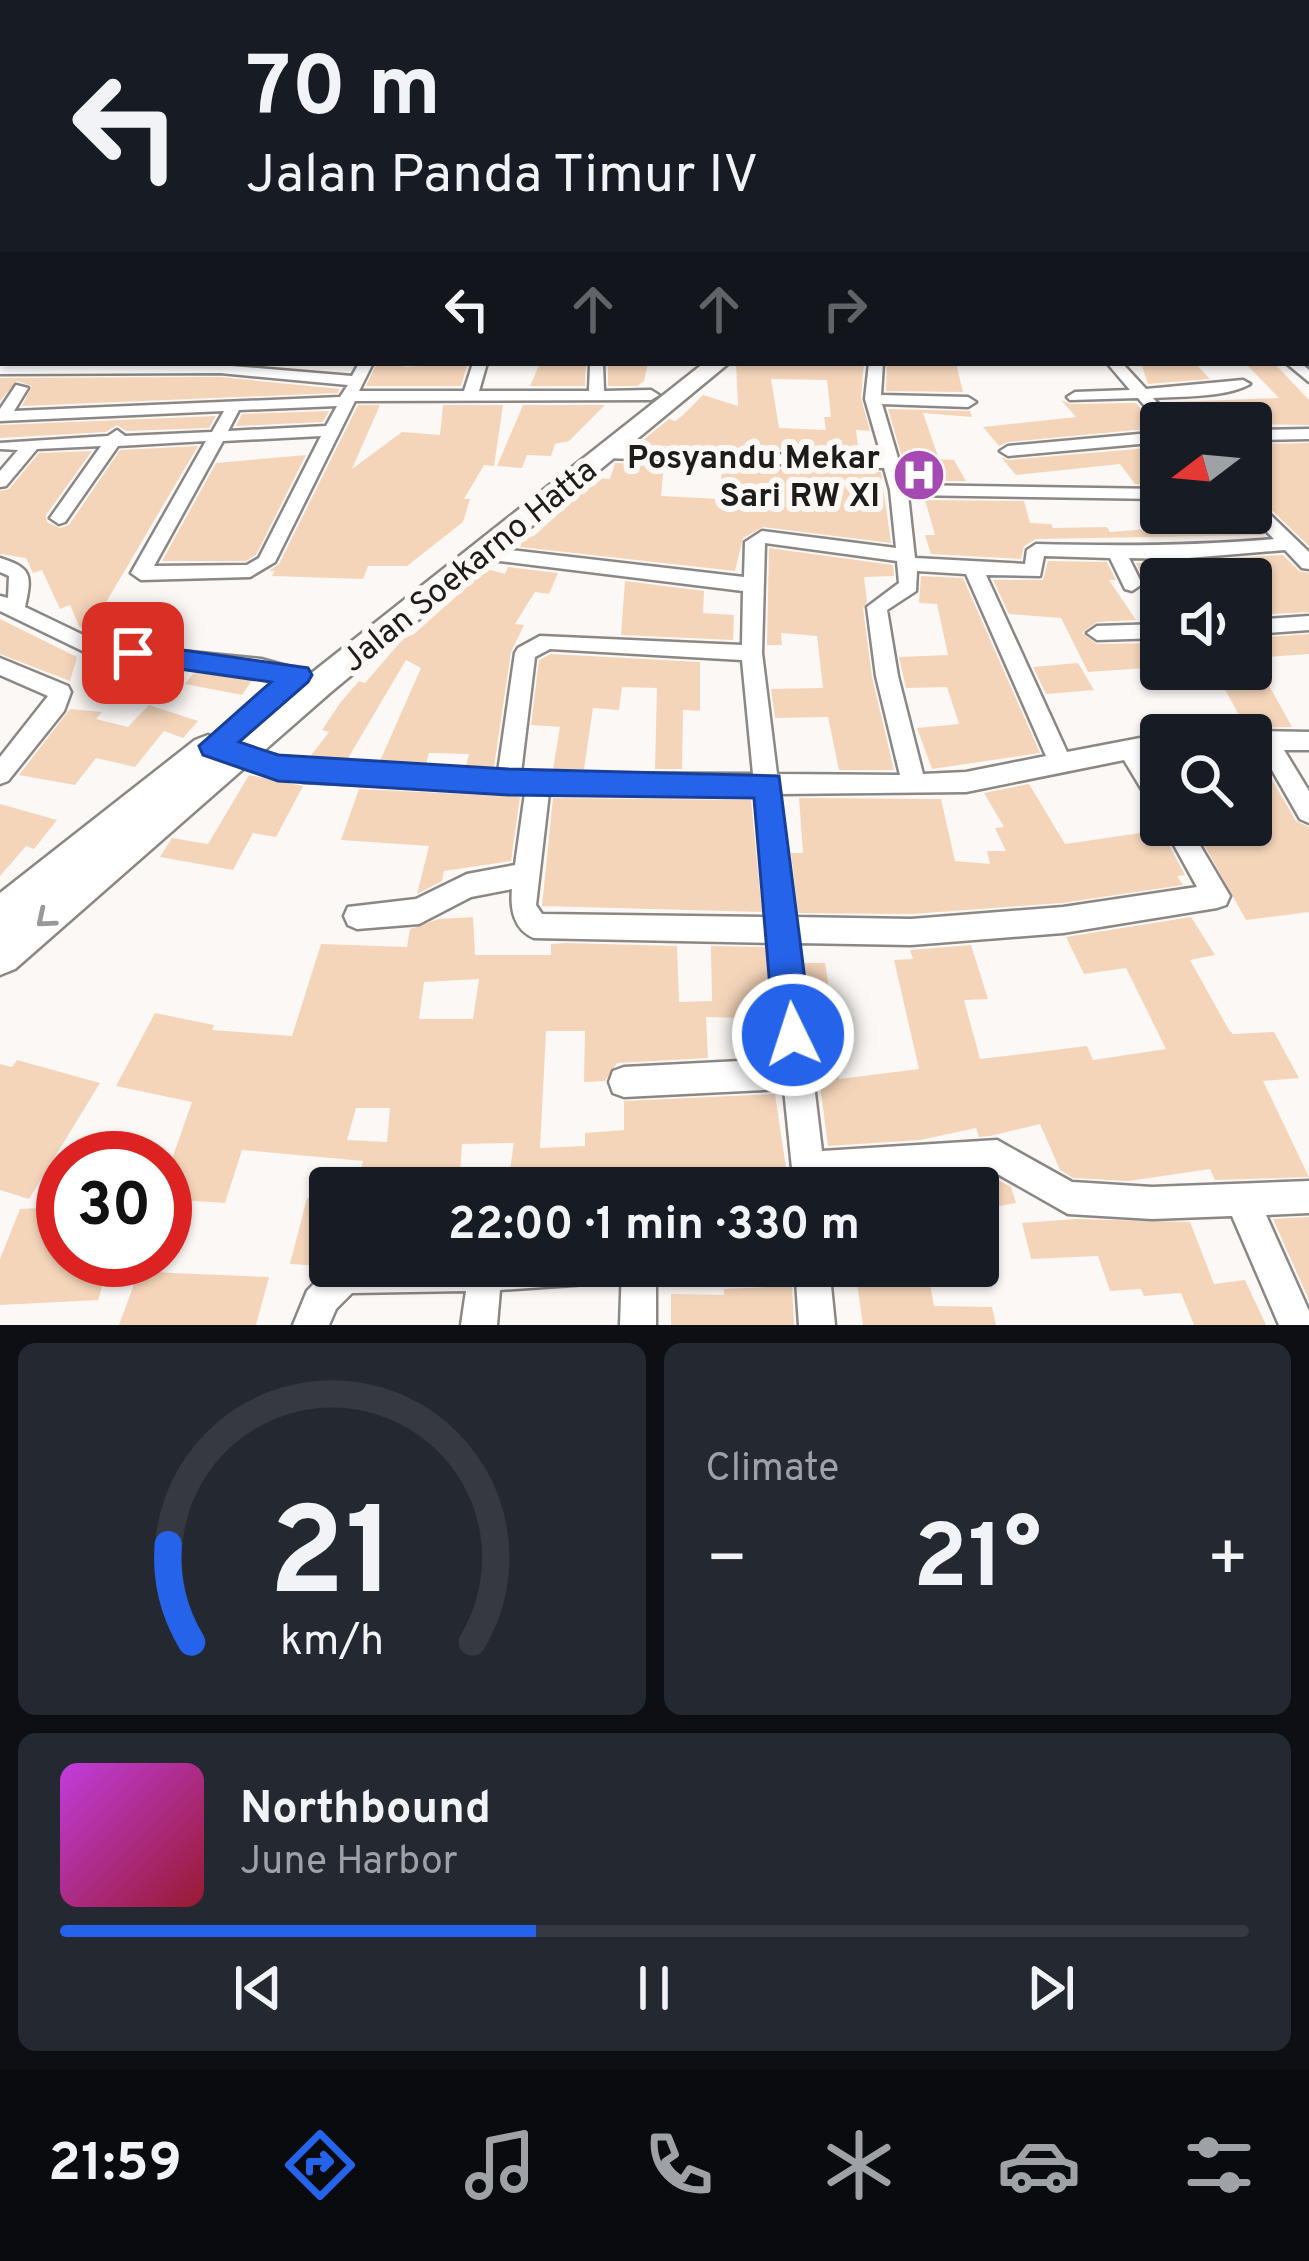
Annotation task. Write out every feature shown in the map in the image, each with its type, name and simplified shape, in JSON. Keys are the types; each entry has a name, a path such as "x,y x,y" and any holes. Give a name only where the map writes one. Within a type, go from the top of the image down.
{"main road":[{"path":"309,679 688,366"},
{"name":"Jalan Soekarno Hatta","path":"0,954 309,679 483,554 714,366"},
{"path":"0,919 225,751"}],"street":[{"path":"234,406 141,573 250,571 266,562 364,366"},
{"path":"470,396 479,366"},
{"path":"596,395 597,366"},
{"path":"876,366 873,399 899,490 908,587 877,607 887,676 914,785"},
{"path":"1117,366 1149,402"},
{"path":"0,370 220,369 348,392 651,395"},
{"path":"1076,397 1243,384"},
{"path":"2,416 21,388"},
{"path":"2,416 234,406 348,392"},
{"path":"873,399 968,402"},
{"path":"58,518 133,412"},
{"path":"6,446 328,431"},
{"path":"1272,435 1309,434"},
{"path":"1008,451 1140,439"},
{"path":"0,482 31,446"},
{"path":"606,453 891,463"},
{"path":"899,490 1140,494"},
{"path":"1272,527 1309,563"},
{"path":"809,1167 752,653 754,542 762,537 906,560 1033,571 1036,550 1178,553 1289,544"},
{"path":"1115,549 1132,584"},
{"path":"483,554 753,585"},
{"path":"0,565 18,572 21,583 7,608 97,650 309,679"},
{"path":"973,567 1061,765"},
{"path":"1272,626 1309,623"},
{"path":"1096,633 1140,632"},
{"path":"508,782 525,653 534,644 547,640 752,653"},
{"path":"0,666 60,692 56,705 0,774"},
{"path":"1272,740 1309,741"},
{"path":"225,751 303,772 538,783 914,785 1061,765 1140,746"},
{"path":"1130,748 1140,765"},
{"path":"1272,759 1309,812"},
{"path":"538,783 524,907 534,925 911,932 1064,920 1216,896 1187,846"},
{"path":"357,916 419,910 467,886 526,875"},
{"path":"624,1082 796,1073"},
{"path":"904,1167 997,1156 1068,1198 1153,1203 1309,1197"},
{"path":"1242,1200 1297,1325"},
{"path":"312,1318 331,1287"},
{"path":"479,1325 483,1287"},
{"path":"638,1325 639,1287"},
{"path":"814,1287 817,1325"}],"building":[{"path":"376,366 467,366 461,386 366,386"},
{"path":"539,366 586,366 585,386 530,386"},
{"path":"608,366 647,366 644,381 637,386 608,386"},
{"path":"736,366 864,366 861,398 870,431 856,430 859,453 637,445 669,419 683,415 703,395 738,406","holes":["771,379 827,380 831,417 824,417 826,430 779,428"]},
{"path":"887,366 957,366 963,392 886,391"},
{"path":"1142,366 1198,366 1210,379 1148,384"},
{"path":"1248,366 1277,366 1309,400 1309,425 1272,424 1272,402 1171,402 1279,398"},
{"path":"220,377 340,389 338,393 22,406 32,386 17,381 0,401 0,378"},
{"path":"1061,400 1070,404 1136,403 1140,430 999,446 983,427 1076,417"},
{"path":"358,405 380,405 352,469 402,432 440,435 443,405 503,405 494,466 484,465 464,499 470,499 463,522 407,566 368,566 363,579 272,576 275,571 269,571 279,564"},
{"path":"523,405 605,405 569,441 555,444 551,456 527,455 522,468 497,466"},
{"path":"888,409 970,411 972,417 923,413 939,459 954,460 966,481 909,481"},
{"path":"329,411 323,422 236,426 242,414"},
{"path":"216,416 209,428 126,431 117,425 106,432 0,438 0,425"},
{"path":"1309,443 1309,546 1272,511 1272,444"},
{"path":"198,446 101,611 106,620 80,628 70,605 60,609 42,570 33,573 26,558 0,554 0,491 9,489 39,453 92,451 46,515 47,522 60,528 69,525 120,450"},
{"path":"1140,449 1140,484 1120,464 1016,475 1001,457"},
{"path":"306,455 256,555 246,561 162,561 216,463"},
{"path":"615,463 664,465 661,496 720,499 722,467 881,472 891,543 763,527 743,538 735,571 520,547 523,539 534,536 597,478 610,479"},
{"path":"925,500 1024,501 1030,523 1053,528 1264,535 1036,539 1024,546 1021,559 931,554 925,535 935,535"},
{"path":"769,548 893,565 894,576 864,577 867,602 863,608 872,677 894,770 839,770 828,717 775,718 771,689 823,688 817,636 781,633 782,645 767,645"},
{"path":"1283,555 1299,571 1309,573 1309,612 1272,614 1272,558 1228,558"},
{"path":"1048,561 1107,562 1116,580 1109,580 1136,620 1097,622 1082,633 1097,644 1140,643 1140,668 1088,672 1061,618 1009,614 993,580 1043,580"},
{"path":"508,567 558,573 549,594 535,592 515,624 524,625 511,652 494,767 466,766 469,754 429,753 426,764 380,761 421,668 406,660 347,760 309,758 329,732 322,730 359,681 365,683 403,639 487,569 505,574"},
{"path":"921,576 963,578 1040,753 932,769 917,728 959,724 947,687 906,688 899,657 948,655 937,604 919,603"},
{"path":"625,581 704,591 703,613 734,615 733,640 621,635"},
{"path":"0,619 77,657 70,681 0,654"},
{"path":"1309,634 1309,654 1272,657 1272,637"},
{"path":"551,654 700,662 700,711 683,710 682,769 655,769 657,688 622,687 619,710 593,708 584,769 553,769 560,727 531,725 539,660"},
{"path":"1078,663 1094,690 1046,694 1033,667"},
{"path":"194,673 253,679 242,695 185,684"},
{"path":"1225,690 1272,690 1292,727 1272,727 1272,714 1238,714"},
{"path":"149,705 198,721 183,738 164,731 135,767 96,758 75,785 19,775 70,709 102,712 96,719 128,727"},
{"path":"249,775 303,786 276,837 253,833 233,870 160,857 172,838 208,844"},
{"path":"1272,780 1296,821 1309,827 1309,912 1246,920 1205,846 1272,846"},
{"path":"1029,784 1065,844 1140,833 1140,846 1170,846 1185,875 1177,876 1183,885 1062,903 911,914 798,913 791,853 803,853 799,798 941,799 955,861 990,864 987,851 1006,851 995,828 1004,827 984,793"},
{"path":"359,789 520,797 511,861 444,871 442,881 417,894 429,846 341,840"},
{"path":"553,798 751,800 762,912 542,906"},
{"path":"0,804 57,820 34,849 26,846 0,876"},
{"path":"473,917 475,955 551,955 551,944 566,943 677,946 679,1002 712,1001 711,946 766,947 773,1019 706,1017 708,1058 617,1063 605,1081 584,1082 585,1031 546,1031 540,1148 585,1146 585,1133 624,1130 624,1101 775,1094 786,1167 510,1167 514,1143 462,1144 460,1167 361,1167 363,1161 242,1150 225,1203 192,1201 192,1131 182,1131 192,1102 116,1086 155,1013 214,1025 212,1030 292,1036 321,944 407,947 410,929 439,919","holes":["479,979 473,1019 419,1019 424,982","356,1108 390,1108 387,1142 347,1140"]},
{"path":"1191,917 1215,955 1190,960 1229,1030 1233,1034 1274,1032 1299,1078 1263,1081 1309,1177 1215,1180 1210,1169 1129,1181 1073,1178 1060,1170 1040,1124 990,1136 979,1137 976,1128 920,1140 828,1146 804,963 825,963 833,1014 827,1014 839,1079 919,1069 894,960 913,959 910,950 971,945 988,999 964,1000 980,1059 1087,1046 1093,1060 1166,1049 1126,968 1084,974 1066,937"},
{"path":"17,1060 100,1083 71,1131 36,1131 36,1188 29,1199 0,1190 0,1064 12,1067"},
{"path":"999,1180 1011,1187 1016,1203 999,1206"},
{"path":"307,1198 309,1198 309,1265 290,1264"},
{"path":"36,1208 36,1287 102,1287 98,1300 0,1305 0,1259 20,1209"},
{"path":"1309,1217 1309,1300 1273,1219"},
{"path":"1076,1219 1190,1222 1214,1284 1245,1280 1266,1325 1194,1325 1181,1293 1144,1296 1141,1289 1110,1291 1098,1256 1031,1259 1022,1223"},
{"path":"192,1273 269,1277 256,1325 119,1325 133,1287 192,1287"},
{"path":"792,1287 794,1325 671,1325 671,1294 724,1295 724,1289"},
{"path":"858,1287 931,1287 934,1306 992,1307 996,1325 863,1325"}],"place":[{"name":"Posyandu Mekar Sari RW XI","path":"919,475"}],"route":[{"path":"133,653 298,675 214,746 278,768 508,782 768,785 793,1035"}]}
